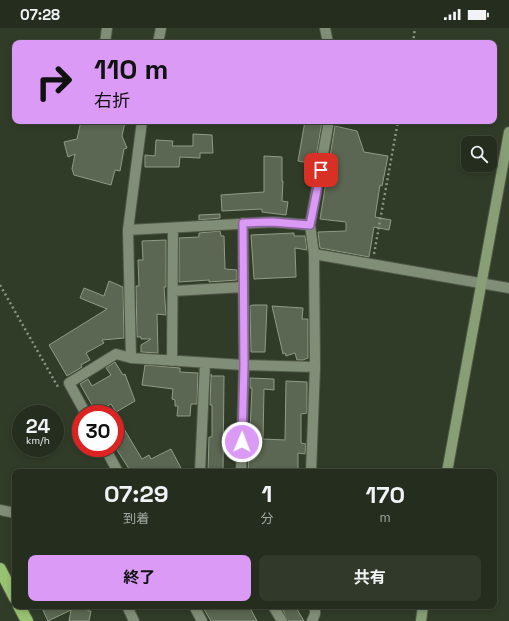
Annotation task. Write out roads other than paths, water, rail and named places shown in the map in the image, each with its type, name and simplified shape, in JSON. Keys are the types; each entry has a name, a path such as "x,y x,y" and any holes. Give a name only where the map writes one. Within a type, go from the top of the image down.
{"highway":[{"path":"0,569 12,592"},
{"path":"21,609 27,621"}],"street":[{"path":"105,40 107,28"},
{"path":"159,40 162,28"},
{"path":"325,28 327,40"},
{"path":"131,358 128,230 142,124"},
{"path":"311,469 315,367 314,254 310,225 328,124"},
{"path":"448,469 509,132"},
{"path":"128,230 272,222 310,225"},
{"path":"241,469 244,365 243,223"},
{"path":"172,361 173,228"},
{"path":"314,254 509,288"},
{"path":"172,291 243,287"},
{"path":"81,405 69,383 116,354 131,358 172,361 315,367"},
{"path":"200,469 205,363"},
{"path":"110,457 116,469"},
{"path":"0,510 12,512"},
{"path":"128,609 134,621"},
{"path":"196,609 202,621"},
{"path":"275,609 282,621"},
{"path":"312,621 315,614 315,609"},
{"path":"421,621 422,609"}]}
